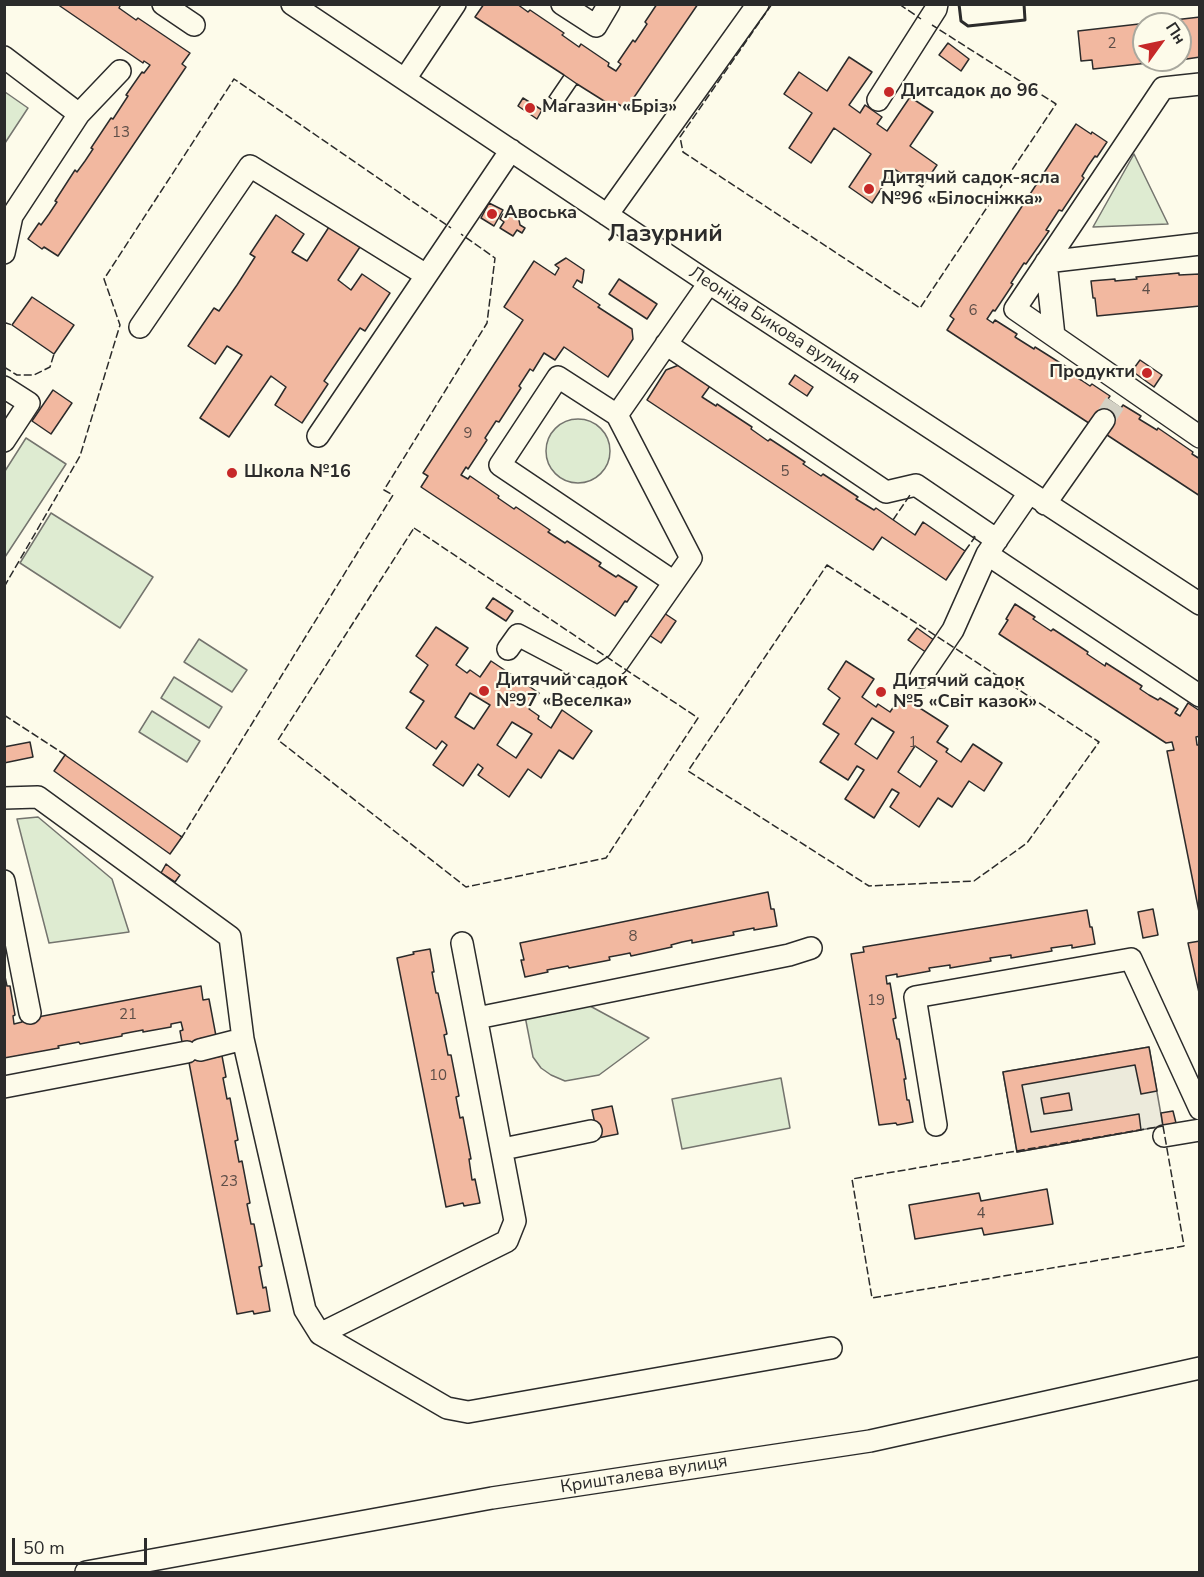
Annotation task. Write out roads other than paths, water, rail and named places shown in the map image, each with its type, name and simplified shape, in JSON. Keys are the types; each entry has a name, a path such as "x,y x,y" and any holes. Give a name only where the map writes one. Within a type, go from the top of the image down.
{"street":[{"path":"163,4 194,25"},
{"name":"Леоніда Бикова вулиця","path":"292,4 709,283 1200,604"},
{"path":"405,79 455,4"},
{"path":"562,4 596,26 609,4"},
{"path":"607,215 758,4"},
{"path":"878,100 937,4"},
{"path":"4,57 79,114"},
{"path":"4,253 12,216 79,114 120,70"},
{"path":"1200,84 1163,88 1015,309 1054,336 1115,403 1200,437"},
{"path":"318,436 511,150"},
{"path":"140,327 250,166 426,275"},
{"path":"1046,262 1200,244"},
{"path":"1046,262 1054,336"},
{"path":"617,415 709,283"},
{"path":"666,344 886,492 916,485 992,547 1200,696"},
{"path":"508,650 518,635 598,677 617,664 691,558 617,415 558,377 500,465 674,582"},
{"path":"4,387 29,403 4,441"},
{"path":"921,677 952,630 992,547 1037,499 1115,403"},
{"path":"4,798 38,797 230,937 243,1040 305,1310 320,1334 447,1408 468,1412 831,1348"},
{"path":"4,882 30,1013"},
{"path":"320,1334 507,1240 516,1221 462,943"},
{"path":"477,1018 789,955 812,948"},
{"path":"936,1125 915,997 1131,959 1200,1109"},
{"path":"4,1087 243,1040"},
{"path":"1164,1136 1200,1130"},
{"path":"502,1149 591,1131"},
{"name":"Кришталева вулиця","path":"86,1572 492,1498 870,1441 1200,1368"}],"tunnel":[{"path":"1104,420 1115,403"}],"place":[{"name":"Дитсадок до 96","path":"889,92"},
{"name":"Магазин «Бріз»","path":"530,108"},
{"name":"Дитячий садок-ясла №96 «Білосніжка»","path":"869,189"},
{"name":"Авоська","path":"492,214"},
{"name":"Продукти","path":"1147,373"},
{"name":"Школа №16","path":"232,473"},
{"name":"Дитячий садок №97 «Веселка»","path":"484,691"},
{"name":"Дитячий садок №5 «Світ казок»","path":"881,692"}],"district":[{"name":"Лазурний","path":"665,235"}]}
